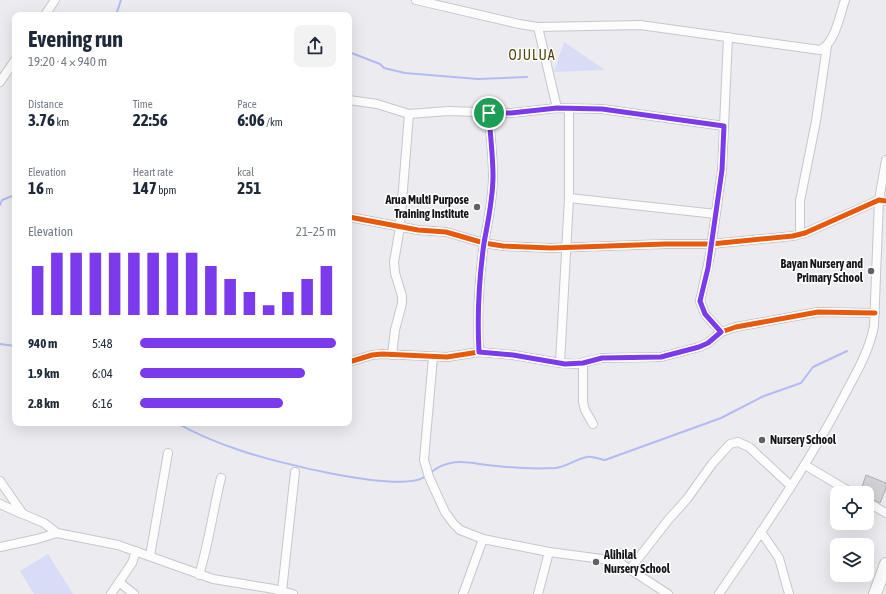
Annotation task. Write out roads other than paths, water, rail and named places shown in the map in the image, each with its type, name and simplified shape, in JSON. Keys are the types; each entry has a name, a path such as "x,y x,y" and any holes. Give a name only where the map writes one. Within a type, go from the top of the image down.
{"main road":[{"path":"875,594 886,564"}],"street":[{"path":"47,12 55,0"},
{"path":"416,0 431,1 519,24 538,27 634,24 815,50 820,50 827,46"},
{"path":"800,234 800,201 816,121 827,46 831,40 845,0"},
{"path":"538,27 557,108"},
{"path":"721,332 705,314 700,301 708,268 722,170 728,37"},
{"path":"0,82 12,64"},
{"path":"352,100 377,104 409,114 448,111 511,113 557,108 602,109 724,126"},
{"path":"560,363 569,198 569,109"},
{"path":"479,352 479,292 493,176 489,113"},
{"path":"392,355 395,330 402,303 402,296 395,273 394,262 400,227 409,114"},
{"path":"719,594 805,465 838,408 866,355 872,336 875,313 886,160"},
{"path":"569,198 716,214"},
{"path":"352,218 418,230 446,232 484,243 503,246 566,248 664,244 711,244 779,238 800,234 882,201"},
{"path":"352,361 372,355 447,357 479,352 513,355 560,363 583,363 602,358 661,357 699,347 708,343 721,332 736,327 805,313 875,313"},
{"path":"433,357 424,460 445,512 453,523 460,530 483,539 549,552 609,559 630,569 668,594"},
{"path":"583,363 584,407 593,424"},
{"path":"630,569 669,519 687,500 712,464 730,444 738,442 749,447 791,486"},
{"path":"150,556 168,454"},
{"path":"805,465 840,486"},
{"path":"282,591 296,472"},
{"path":"199,575 206,552 221,478"},
{"path":"0,482 22,514"},
{"path":"0,504 44,523 57,533"},
{"path":"874,506 886,513"},
{"path":"761,532 779,558 789,594"},
{"path":"0,547 57,533 98,540 136,551 213,579 292,594"},
{"path":"463,594 483,539"},
{"path":"111,594 132,563 136,551"},
{"path":"538,594 549,552"},
{"path":"119,582 134,594"}],"waterway":[{"path":"117,12 121,0"},
{"path":"352,53 380,64 384,68 405,73 478,79 527,77"},
{"path":"0,205 2,200 12,196"},
{"path":"0,344 12,346"},
{"path":"430,473 438,467 454,462 518,468 555,468 587,457 605,460 721,418 764,396 801,383 813,367 847,351"},
{"path":"182,426 199,435 231,447 305,468 364,479 391,482 412,481 426,476"}],"place":[{"name":"Arua Multi Purpose Training Institute","path":"477,207"},
{"name":"Bayan Nursery and Primary School","path":"871,271"},
{"name":"Nursery School","path":"762,440"},
{"name":"Alihilal Nursery School","path":"596,562"}],"district":[{"name":"OJULUA","path":"532,55"}]}
